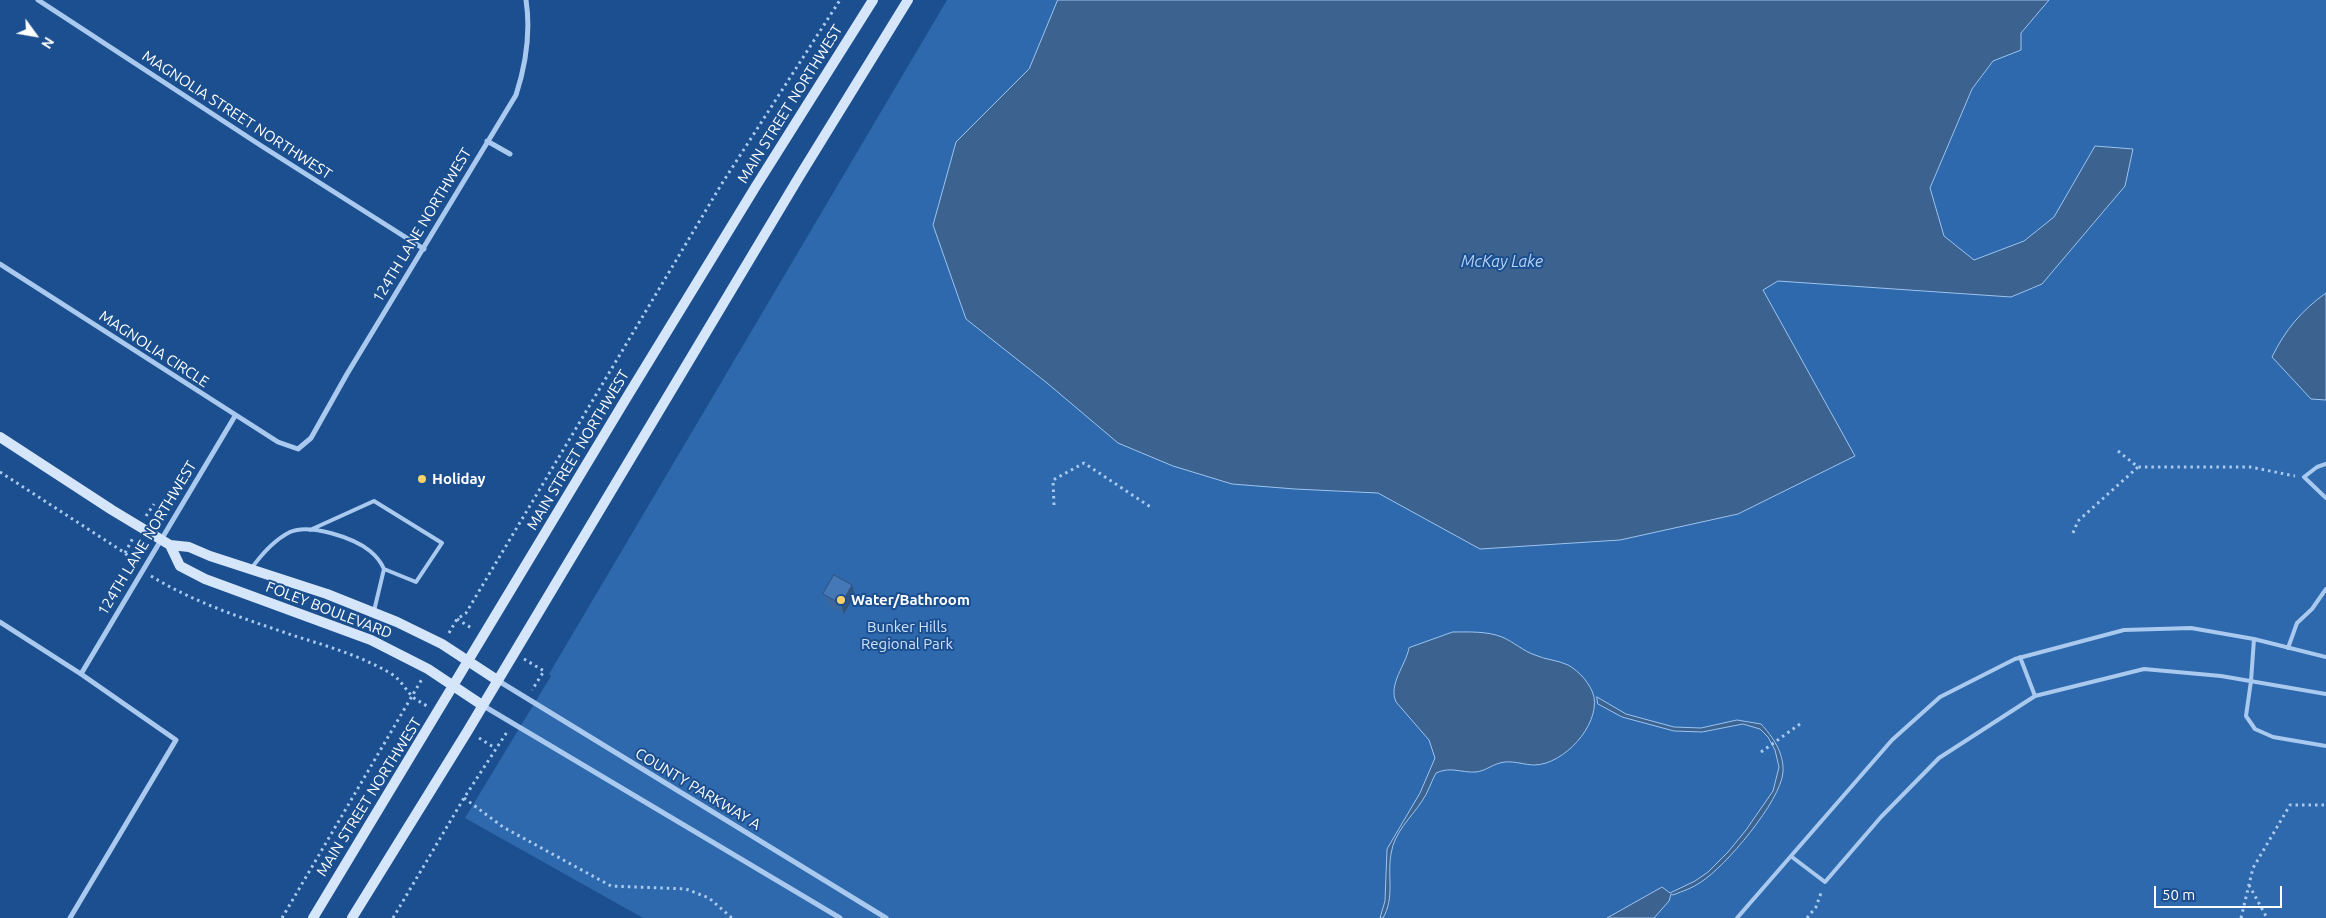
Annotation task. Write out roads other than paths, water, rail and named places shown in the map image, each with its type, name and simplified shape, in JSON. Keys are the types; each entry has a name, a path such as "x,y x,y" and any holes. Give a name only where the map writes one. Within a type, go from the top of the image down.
{"main road":[{"name":"MAIN STREET NORTHWEST","path":"313,918 720,245 873,0"},
{"path":"352,918 467,732 799,177 908,0"},
{"name":"FOLEY BOULEVARD","path":"0,437 112,510 170,545 189,547 327,594 374,613 442,644 497,680"},
{"name":"FOLEY BOULEVARD","path":"170,545 180,566 205,580 371,640 420,665 482,705"}],"street":[{"name":"MAGNOLIA STREET NORTHWEST","path":"38,0 260,145 424,249"},
{"name":"124TH LANE NORTHWEST","path":"298,449 310,438 516,95 523,73 528,37 526,0"},
{"path":"487,141 510,154"},
{"name":"MAGNOLIA CIRCLE","path":"0,264 235,416 278,442 298,449"},
{"name":"124TH LANE NORTHWEST","path":"80,674 235,416"},
{"path":"0,622 176,740 70,918"},
{"name":"COUNTY PARKWAY A","path":"497,680 886,918"},
{"path":"482,705 840,918"}],"lane":[{"path":"2326,464 2317,467 2304,478 2326,498"},
{"path":"251,569 276,542 291,532 310,530 331,533 369,550 384,569 416,582 442,543 374,501 310,530"},
{"path":"374,613 384,569"},
{"path":"2288,648 2298,623 2312,609 2326,589"},
{"path":"1738,918 1892,740 1940,697 2020,657 2124,630 2191,628 2254,639 2326,657"},
{"path":"2254,639 2246,716 2255,729 2273,738 2326,746"},
{"path":"2020,657 2035,696"},
{"path":"1792,857 1825,882 1881,817 1939,758 2035,696 2144,669 2221,676 2326,694"}],"water":[{"name":"McKay Lake","path":"1058,0 2049,0 2021,33 2021,50 1993,61 1972,89 1930,188 1944,236 1974,260 2024,241 2054,217 2095,146 2133,149 2125,186 2042,284 2011,297 1778,281 1763,290 1855,456 1738,514 1620,540 1480,549 1378,493 1232,484 1173,466 1118,443 1047,383 966,319 933,225 956,142 1029,69"},
{"path":"2326,293 2326,400 2311,399 2272,357 2295,321 2309,306"},
{"path":"1453,632 1478,632 1496,635 1539,657 1568,665 1580,674 1590,687 1594,697 1591,720 1577,742 1568,751 1546,763 1535,765 1505,762 1476,772 1446,770 1436,773 1424,798 1399,832 1393,846 1390,862 1389,902 1383,918 1380,918 1385,901 1387,849 1420,793 1435,758 1429,740 1396,702 1394,688 1409,648"},
{"path":"1597,697 1626,714 1674,727 1701,728 1737,720 1761,724 1770,734 1782,758 1783,772 1780,784 1763,816 1724,863 1698,884 1673,895 1671,894 1669,901 1654,918 1607,918 1662,887 1670,893 1695,881 1708,872 1728,852 1773,791 1779,767 1775,750 1768,737 1760,729 1743,724 1702,732 1674,731 1622,717 1598,704"}],"place":[{"name":"Holiday","path":"422,479"},
{"name":"Water/Bathroom","path":"841,600"}],"park label":[{"name":"Bunker Hills Regional Park","path":"907,636"}]}
